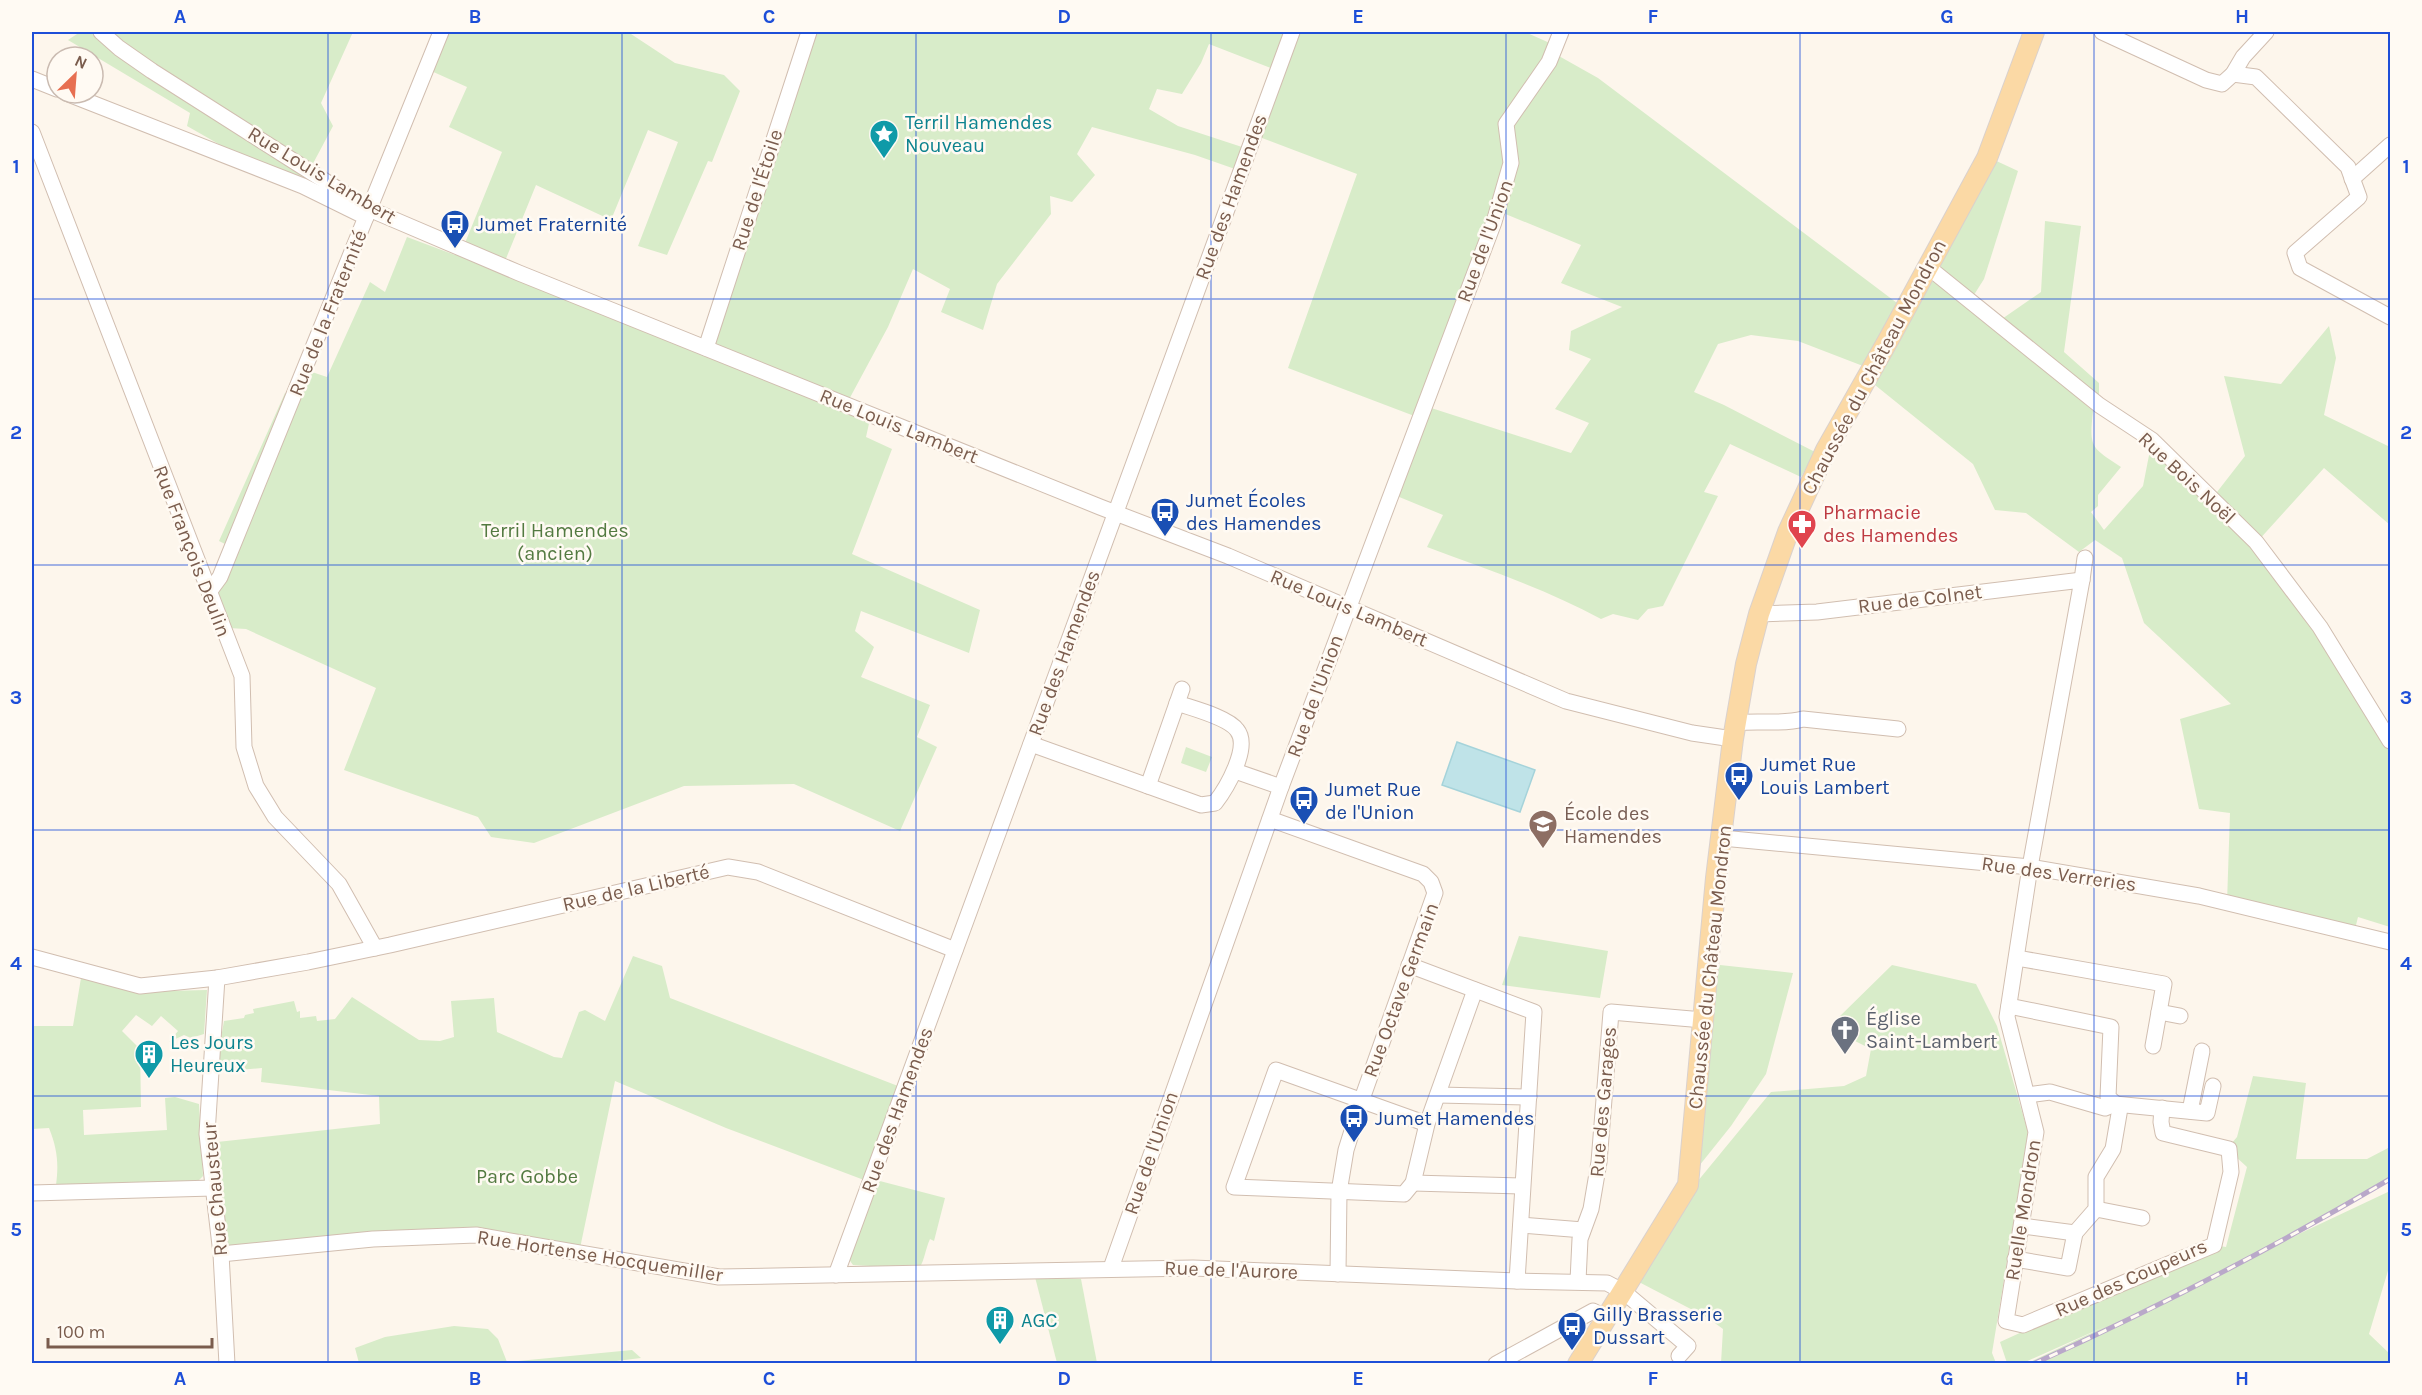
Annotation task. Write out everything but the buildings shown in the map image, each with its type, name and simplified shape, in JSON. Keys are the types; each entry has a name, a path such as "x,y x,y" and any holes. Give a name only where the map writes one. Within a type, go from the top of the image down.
{"main road":[{"name":"Chaussée du Château Mondron","path":"1578,1364 1688,1185 1716,878 1735,731 1746,664 1759,614 1788,532 1826,450 1890,338 1987,158 2030,35"}],"street":[{"name":"Rue Louis Lambert","path":"101,32 152,71 368,213 1348,606 1566,701 1692,733 1735,731 1753,720 1792,722 1803,719 1898,729"},
{"name":"Rue de la Fraternité","path":"209,592 220,577 441,32"},
{"name":"Rue de l'Étoile","path":"706,348 809,32"},
{"name":"Rue des Hamendes","path":"836,1275 1292,32"},
{"name":"Rue de l'Union","path":"1111,1268 1281,787 1494,222 1510,171 1506,130 1508,120 1549,62 1561,32"},
{"path":"2102,32 2206,80 2222,84 2266,32"},
{"path":"2232,74 2256,77 2348,167 2359,197 2295,254 2300,268 2391,317"},
{"path":"97,105 368,213"},
{"name":"Rue François Deulin","path":"32,132 242,675 244,747 256,786 275,817 339,884 375,948"},
{"path":"2352,179 2391,145"},
{"name":"Rue Bois Noël","path":"1928,267 2099,405 2152,440 2256,542 2320,627 2391,741"},
{"path":"2030,867 2085,558"},
{"name":"Rue de Colnet","path":"1759,614 1817,612 2082,580"},
{"path":"1031,744 1148,786 1201,805 1215,803 1234,771 1242,742 1238,730 1228,722 1179,696 1148,786"},
{"path":"1234,771 1281,787"},
{"name":"Rue Octave Germain","path":"1270,819 1423,874 1431,882 1435,893 1346,1150 1339,1192 1338,1274"},
{"name":"Rue des Verreries","path":"1722,838 2030,867 2199,896 2391,942"},
{"name":"Rue de la Liberté","path":"217,978 375,948 728,867 758,872 955,950"},
{"name":"Ruelle Mondron","path":"2006,1321 2023,1226 2036,1132 2007,1017 2030,867"},
{"path":"32,957 140,986 217,978"},
{"path":"2017,958 2164,984 2154,1046"},
{"path":"1410,964 1534,1012 1521,1186 1517,1281"},
{"name":"Rue Chausteur","path":"217,978 207,1134 221,1254 227,1364"},
{"path":"1427,1124 1276,1070 1234,1187 1404,1194 1413,1183 1427,1124 1475,990"},
{"path":"2009,1006 2111,1027 2108,1097 2120,1108 2113,1149 2096,1177 2096,1209 2075,1233 2068,1268 2016,1259"},
{"name":"Rue des Garages","path":"1578,1281 1580,1239 1591,1209 1599,1162 1611,1012 1703,1020"},
{"path":"2159,1012 2180,1016"},
{"path":"2190,1111 2202,1051"},
{"path":"2027,1095 2050,1092 2105,1108 2115,1104 2207,1113 2213,1086"},
{"path":"1438,1095 1529,1097"},
{"name":"Rue des Coupeurs","path":"2006,1321 2023,1325 2214,1245 2231,1172 2229,1149 2163,1133 2162,1108"},
{"path":"1413,1183 1521,1186"},
{"path":"32,1193 213,1188"},
{"path":"2096,1209 2142,1218"},
{"path":"1521,1225 1583,1230"},
{"path":"2023,1226 2075,1233"},
{"name":"Rue Hortense Hocquemiller","path":"221,1254 373,1239 476,1235 719,1277 836,1275"},
{"name":"Rue de l'Aurore","path":"836,1275 1193,1268 1517,1281 1578,1281 1608,1283 1624,1292"},
{"path":"1624,1292 1688,1346 1679,1356"},
{"path":"1496,1364 1593,1311 1607,1318"}],"green space":[{"path":"80,32 353,32 321,103 333,126 309,171 362,215 238,155 187,126 190,113 105,62 105,45 76,45 68,40"},
{"path":"445,32 632,32 631,34 675,63 724,75 740,91 712,162 708,161 667,255 638,246 678,142 648,130 611,220 536,185 505,261 465,243 502,152 449,127 467,87 429,70"},
{"name":"Terril Hamendes (ancien)","path":"804,32 1525,32 1552,44 1550,51 1598,78 1905,309 1863,366 1798,341 1751,335 1718,344 1694,392 1815,452 1801,477 1730,444 1704,492 1718,496 1663,606 1648,609 1638,620 1613,614 1601,619 1537,589 1427,547 1443,515 1392,494 1425,406 1571,453 1589,423 1555,409 1591,359 1569,350 1571,331 1622,307 1561,283 1581,245 1503,213 1417,417 1288,368 1357,174 1254,135 1273,69 1209,44 1201,63 1182,94 1157,89 1149,109 1178,126 1242,147 1235,169 1195,155 1092,127 1077,154 1095,175 1072,202 1050,196 1051,214 997,284 983,330 941,312 950,289 913,269 888,327 846,405 870,419 866,437 892,449 852,554 980,610 969,653 861,611 855,631 874,647 861,677 930,705 917,737 937,747 900,831 794,784 684,786 534,843 491,837 478,817 344,770 376,688 246,629 228,628 212,594 220,590 241,539 227,545 219,541 285,393 298,398 309,371 327,377 370,282 385,292 407,237 455,255 462,254 717,357 713,338"},
{"path":"1990,158 2018,171 1984,279 1972,298 1941,267 1941,256"},
{"path":"2045,221 2081,226 2064,352 2099,383 2099,405 1999,321 2041,292"},
{"path":"1937,274 2093,411 2091,433 2094,445 2103,455 2121,467 2098,495 2098,506 2091,512 2104,530 2143,486 2152,440 2252,536 2217,492 2245,456 2224,376 2281,384 2329,326 2336,358 2324,415 2390,447 2390,525 2324,468 2257,542 2390,741 2390,927 2358,917 2355,929 2227,903 2230,813 2199,809 2180,719 2231,704 2144,623 2122,558 2095,540 2079,552 2026,513 1995,510 1973,464 1870,381"},
{"path":"1186,747 1212,757 1206,772 1181,763"},
{"path":"1519,936 1608,951 1600,998 1502,985"},
{"name":"Parc Gobbe","path":"633,956 662,966 670,998 898,1086 864,1180 726,1128 615,1081 579,1253 476,1235 221,1254 208,1143 380,1124 379,1096 261,1082 262,1068 215,1072 224,1021 244,1018 245,1015 254,1013 253,1009 294,1001 297,1012 300,1011 300,1018 316,1016 317,1021 335,1019 352,997 419,1040 440,1041 454,1037 451,1001 494,998 497,1032 554,1057 562,1058 579,1012 585,1010 605,1021"},
{"path":"1720,965 1793,973 1766,1074 1731,1126 1695,1171 1716,978"},
{"path":"1892,965 1976,984 1997,1026 2028,1132 1992,1353 1996,1363 1721,1363 1723,1329 1708,1318 1637,1281 1697,1182 1771,1092 1844,1086 1866,1076 1871,1049 1833,1030 1838,1018"},
{"path":"81,978 165,991 207,990 204,1034 191,1038 184,1035 169,1042 178,1031 161,1016 152,1026 136,1015 122,1031 140,1049 141,1107 83,1110 84,1135 167,1130 165,1098 175,1097 199,1104 203,1176 196,1183 56,1185 57,1156 49,1128 32,1129 32,1026 73,1026"},
{"path":"2253,1076 2306,1083 2296,1159 2367,1159 2390,1147 2390,1177 2248,1258 2390,1191 2390,1264 2369,1334 2390,1354 2390,1363 2028,1363 2106,1326 2023,1363 2007,1363 2000,1342 2214,1245 2226,1247 2247,1167 2235,1156 2231,1144 2237,1137"},
{"path":"876,1180 945,1198 934,1241 930,1239 919,1269 853,1265 848,1258"},
{"path":"1035,1277 1081,1279 1097,1363 1057,1363"},
{"path":"454,1326 488,1329 498,1339 507,1362 632,1350 641,1358 592,1364 359,1363 355,1348 385,1337"}],"water":[{"path":"1457,742 1535,770 1520,812 1442,785"}],"railway":[{"path":"2033,1364 2214,1276 2390,1179"}],"place":[{"name":"Terril Hamendes Nouveau","path":"884,160"},
{"name":"Jumet Fraternité","path":"455,250"},
{"name":"Jumet Écoles des Hamendes","path":"1165,538"},
{"name":"Pharmacie des Hamendes","path":"1802,550"},
{"name":"Jumet Rue Louis Lambert","path":"1739,802"},
{"name":"Jumet Rue de l'Union","path":"1304,826"},
{"name":"École des Hamendes","path":"1543,850"},
{"name":"Église Saint-Lambert","path":"1845,1056"},
{"name":"Les Jours Heureux","path":"149,1080"},
{"name":"Jumet Hamendes","path":"1354,1144"},
{"name":"AGC","path":"1000,1346"},
{"name":"Gilly Brasserie Dussart","path":"1572,1352"}]}
